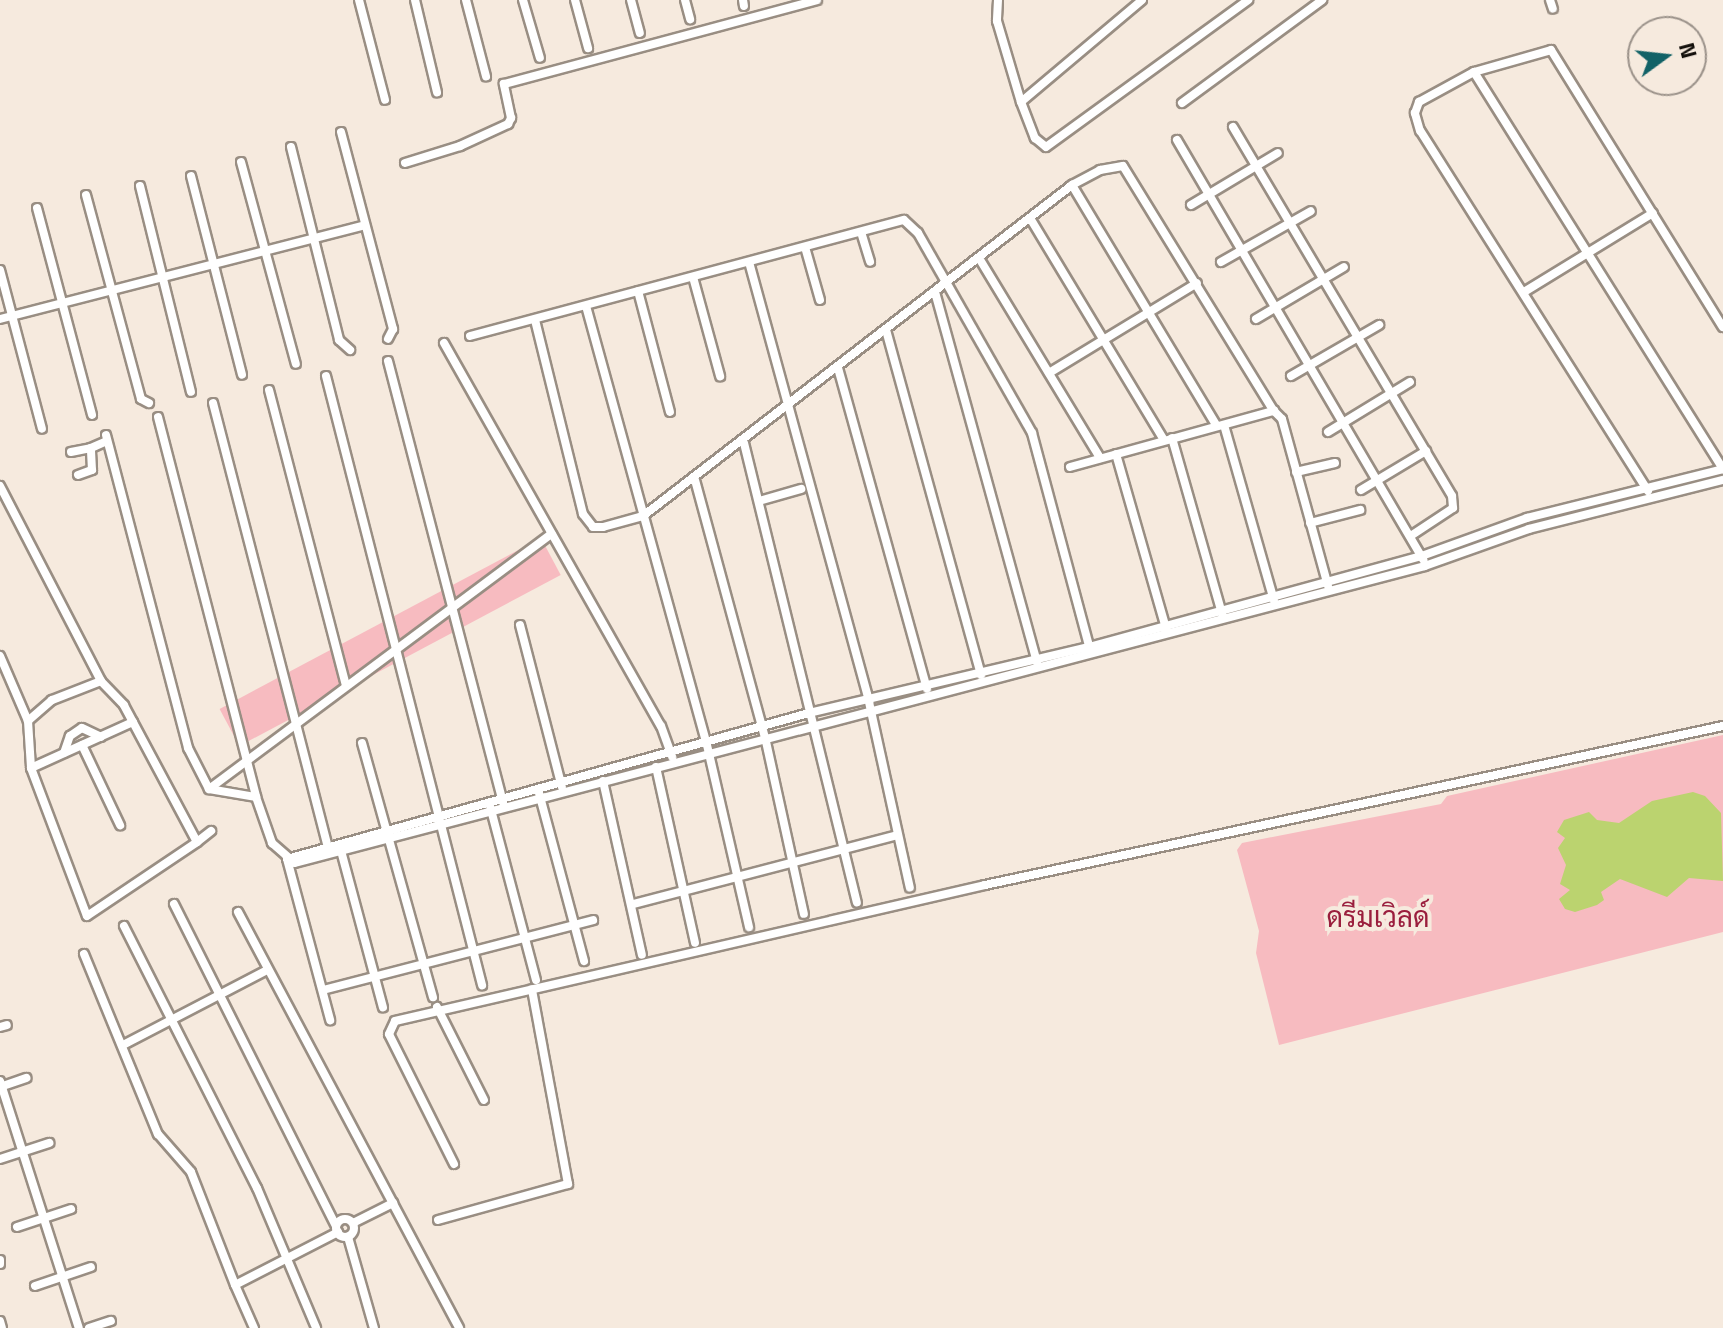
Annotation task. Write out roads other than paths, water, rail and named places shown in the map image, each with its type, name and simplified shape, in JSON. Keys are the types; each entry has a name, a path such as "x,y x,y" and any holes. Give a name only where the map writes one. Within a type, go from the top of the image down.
{"street":[{"path":"359,0 385,100"},
{"path":"415,0 437,92"},
{"path":"466,0 486,76"},
{"path":"523,0 540,58"},
{"path":"575,0 588,48"},
{"path":"631,0 640,33"},
{"path":"685,0 690,19"},
{"path":"405,163 460,146 508,124 511,118 504,84 817,0"},
{"path":"998,0 997,21 1021,102 1041,146 1053,145 1248,0"},
{"path":"1021,102 1142,0"},
{"path":"1182,103 1322,0"},
{"path":"1650,499 1647,489 1416,123 1419,102 1474,72 1551,50 1723,327"},
{"path":"1166,628 1276,605 1527,518 1723,469 1474,72"},
{"path":"1233,127 1454,503 1412,535"},
{"path":"341,132 393,329 388,339"},
{"path":"1177,140 1412,535 1425,566"},
{"path":"291,147 339,340 350,350"},
{"path":"1191,205 1278,153"},
{"path":"241,162 296,364"},
{"path":"535,320 587,523 603,527 643,516 695,480 1072,185 1100,170 1123,166 1129,170 1274,411 1282,419 1328,586"},
{"path":"191,176 242,375"},
{"path":"1072,185 1221,426 1276,605"},
{"path":"140,186 191,392"},
{"path":"86,195 141,399 149,403"},
{"path":"37,208 92,415"},
{"path":"1221,262 1311,211"},
{"path":"1524,292 1653,213"},
{"path":"1030,218 1168,439 1223,618"},
{"path":"470,336 893,221 911,224 943,285 1032,433 1091,666"},
{"path":"0,319 365,225"},
{"path":"861,232 870,262"},
{"path":"805,247 820,300"},
{"path":"979,258 1100,458"},
{"path":"749,262 870,706 910,888"},
{"path":"1256,319 1344,267"},
{"path":"0,270 42,429"},
{"path":"693,277 720,376"},
{"path":"1049,373 1197,283"},
{"path":"638,291 670,412"},
{"path":"935,292 1037,663"},
{"path":"586,306 708,748 749,927"},
{"path":"1291,376 1379,325"},
{"path":"886,330 982,676"},
{"path":"444,343 672,758"},
{"path":"388,361 455,607 503,802"},
{"path":"838,368 928,690"},
{"path":"326,376 482,985"},
{"path":"1328,432 1410,382"},
{"path":"269,390 346,685"},
{"path":"213,403 330,855"},
{"path":"1070,467 1274,411"},
{"path":"158,417 256,797 272,843 295,863 330,855 340,847 503,802 763,733 811,725 982,676 1089,652 1220,608 1425,566 1529,529 1723,480"},
{"path":"71,452 91,448 106,438 188,748 209,789"},
{"path":"744,443 857,902"},
{"path":"78,475 92,470 91,448"},
{"path":"1361,490 1426,451"},
{"path":"1116,454 1166,628"},
{"path":"1296,472 1335,463"},
{"path":"695,480 763,733 804,914"},
{"path":"0,486 101,681 133,722 197,842"},
{"path":"759,501 801,489"},
{"path":"1310,523 1360,510"},
{"path":"209,789 551,534"},
{"path":"520,625 562,787"},
{"path":"0,656 28,721 31,768 87,916 211,831"},
{"path":"28,721 52,700 101,681"},
{"path":"763,733 809,713 870,706"},
{"path":"31,768 133,722"},
{"path":"454,1164 388,1027 437,1007 1723,726"},
{"path":"64,753 70,736 82,728 101,737"},
{"path":"362,743 433,997"},
{"path":"82,745 120,825"},
{"path":"562,787 603,781 656,767 672,758"},
{"path":"656,767 695,943"},
{"path":"603,781 642,955"},
{"path":"209,789 256,797"},
{"path":"539,793 584,961"},
{"path":"438,1220 568,1184 525,938 490,806"},
{"path":"633,904 897,835"},
{"path":"287,859 327,845 340,847"},
{"path":"340,847 383,1007"},
{"path":"287,859 330,1020"},
{"path":"174,904 337,1229 348,1237"},
{"path":"238,912 459,1328"},
{"path":"323,990 593,920"},
{"path":"124,926 289,1260 316,1328"},
{"path":"84,954 160,1139 191,1172 254,1328"},
{"path":"123,1045 267,970"},
{"path":"437,1007 484,1100"},
{"path":"26,1078 1,1085 79,1328"},
{"path":"0,1159 49,1143"},
{"path":"235,1285 289,1260 337,1229 340,1220 353,1223 393,1203"},
{"path":"17,1227 71,1209"},
{"path":"353,1223 348,1237 374,1328"},
{"path":"35,1286 91,1267"},
{"path":"0,1321 2,1328"},
{"path":"89,1328 111,1321"}],"park label":[{"name":"ดรีมเวิลด์","path":"1378,917"}]}
